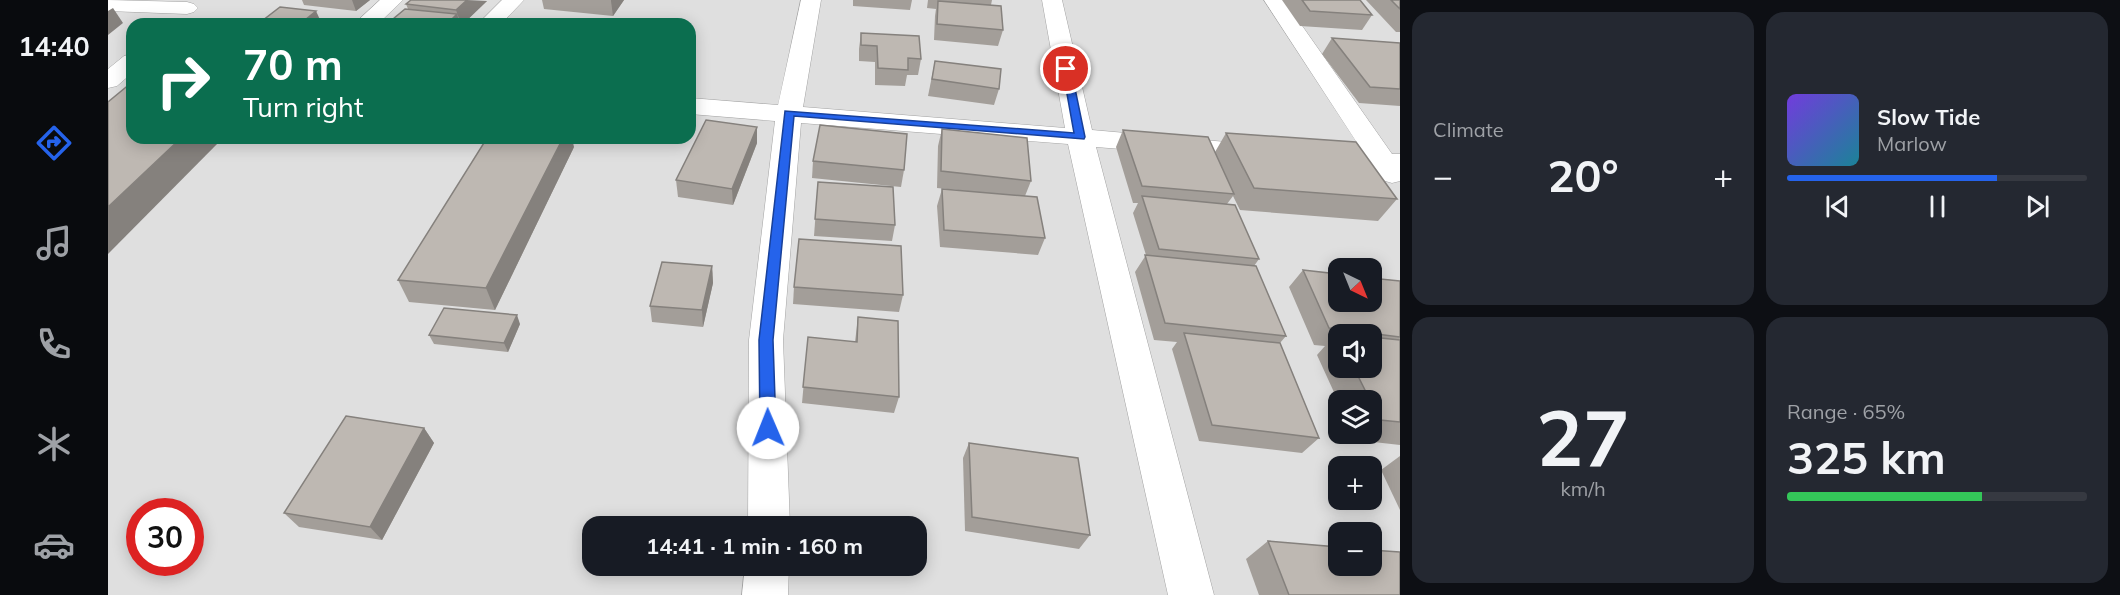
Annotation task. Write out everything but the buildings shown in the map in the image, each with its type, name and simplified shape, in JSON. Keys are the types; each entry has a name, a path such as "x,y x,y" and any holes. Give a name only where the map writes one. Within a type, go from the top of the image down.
{"street":[{"path":"372,18 393,0"},
{"path":"495,18 514,0"},
{"path":"770,516 766,340 789,113 812,0"},
{"path":"1052,0 1080,137 1191,595"},
{"path":"1274,0 1392,163 1400,186"},
{"path":"108,5 192,4"},
{"path":"177,18 192,4"},
{"path":"696,106 1392,163"},
{"path":"765,595 766,576"}],"shaded area":[{"path":"108,0 1400,0 1400,595 108,595"}],"route":[{"path":"768,428 766,340 789,113 1080,137 1066,69"}]}
